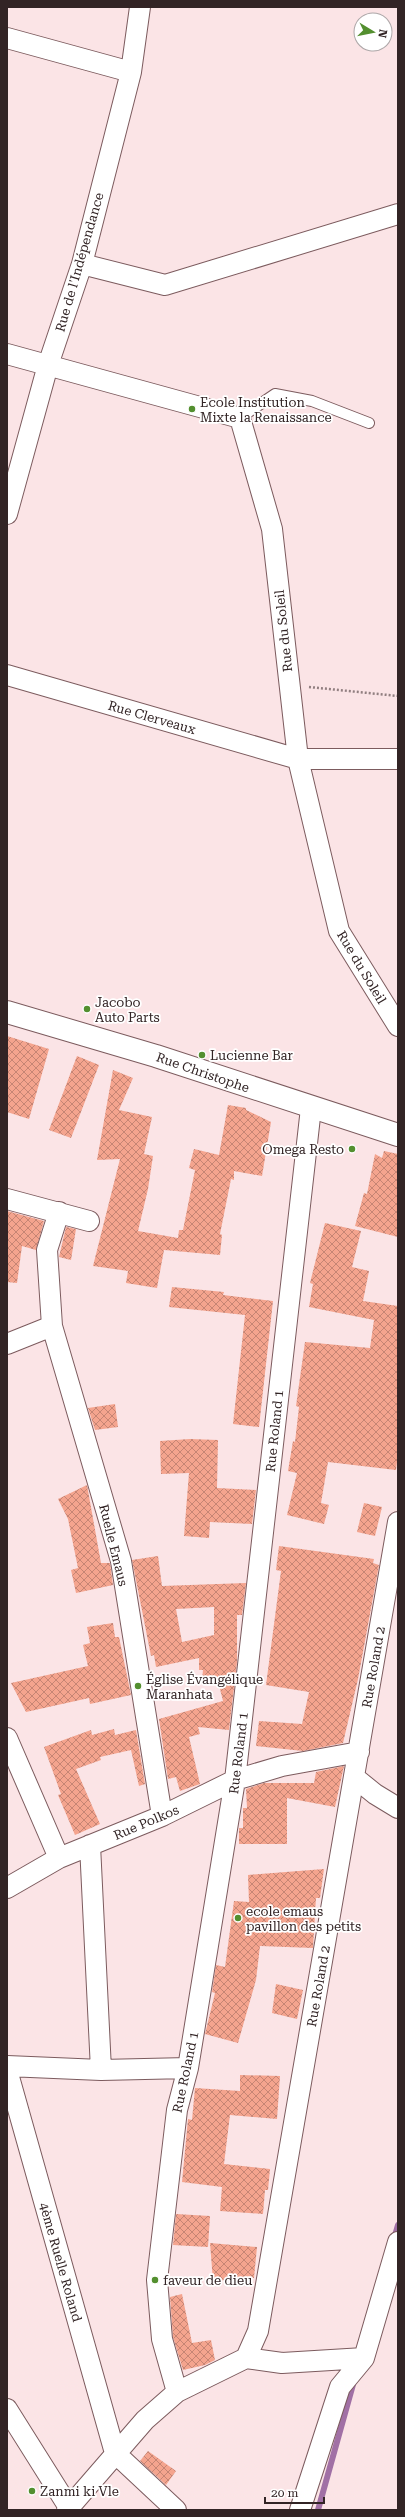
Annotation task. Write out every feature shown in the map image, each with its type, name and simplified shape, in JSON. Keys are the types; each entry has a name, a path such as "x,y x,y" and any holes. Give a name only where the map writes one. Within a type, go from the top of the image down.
{"street":[{"name":"Rue de l'Indépendance","path":"7,514 48,365 82,264 131,72 140,7"},
{"path":"7,38 131,72"},
{"path":"82,264 165,285 398,214"},
{"path":"7,354 240,418"},
{"name":"Rue du Soleil","path":"240,418 272,529 298,759 339,931 398,1026"},
{"name":"Rue Clerveaux","path":"7,675 298,759 398,759"},
{"name":"Rue Christophe","path":"7,1012 156,1056 311,1108 398,1135"},
{"name":"Rue Roland 1","path":"177,2392 162,2339 157,2280 177,2110 188,2068 235,1780 311,1108"},
{"path":"7,1198 89,1221"},
{"name":"Ruelle Emaus","path":"58,1212 47,1250 52,1326 121,1561 162,1816"},
{"path":"7,1344 52,1326"},
{"name":"Rue Roland 2","path":"246,2358 258,2331 398,1522"},
{"path":"7,1738 59,1858 7,1888"},
{"name":"Rue Polkos","path":"59,1858 162,1816 235,1780 282,1766 359,1752"},
{"path":"354,1777 374,1794 398,1808"},
{"path":"90,1845 101,2070"},
{"path":"7,2066 101,2070 188,2068"},
{"name":"4ème Ruelle Roland","path":"7,2070 115,2453"},
{"path":"300,2510 340,2387 364,2358 398,2242"},
{"path":"7,2409 67,2508 145,2420 177,2392 246,2358 282,2363 364,2358"},
{"path":"115,2453 176,2510"}],"lane":[{"path":"240,418 275,394 312,401 370,423"}],"path":[{"path":"289,685 398,696"}],"building":[{"path":"7,1036 49,1049 29,1119 7,1112"},
{"path":"77,1056 99,1065 71,1138 49,1130"},
{"path":"113,1070 133,1078 119,1110 152,1117 144,1154 153,1156 148,1189 138,1231 178,1238 179,1230 183,1230 195,1170 189,1168 194,1149 219,1155 228,1105 246,1108 246,1110 271,1122 262,1176 234,1171 234,1180 231,1179 220,1234 222,1235 220,1255 164,1250 157,1288 126,1283 128,1271 93,1266 120,1159 97,1160"},
{"path":"384,1151 398,1154 398,1237 355,1226 364,1193 367,1194 375,1154 382,1158"},
{"path":"7,1211 44,1221 36,1250 22,1246 17,1283 7,1282"},
{"path":"325,1223 361,1231 352,1267 369,1271 363,1301 398,1306 398,1454 396,1470 328,1462 321,1503 329,1505 324,1524 287,1515 297,1473 288,1471 293,1441 295,1442 299,1407 296,1406 305,1342 370,1348 374,1320 309,1307 313,1284 310,1283"},
{"path":"66,1227 76,1229 71,1260 59,1257"},
{"path":"172,1287 224,1292 223,1295 273,1301 259,1427 233,1424 245,1315 169,1307"},
{"path":"115,1404 118,1427 95,1430 88,1408"},
{"path":"190,1439 218,1440 217,1488 256,1490 252,1524 210,1522 209,1538 184,1536 189,1473 161,1474 160,1441"},
{"path":"87,1485 101,1563 110,1563 113,1585 76,1593 71,1570 78,1568 68,1519 58,1499"},
{"path":"364,1503 382,1507 375,1536 357,1532"},
{"path":"279,1546 374,1559 373,1563 379,1565 358,1679 343,1743 303,1751 256,1746 259,1721 302,1724 309,1692 266,1685 281,1571 276,1570"},
{"path":"158,1556 162,1586 246,1583 242,1615 237,1615 237,1662 229,1730 198,1727 200,1734 189,1737 200,1784 180,1791 176,1777 168,1779 159,1719 223,1701 217,1677 202,1680 203,1670 199,1670 199,1658 156,1667 154,1655 151,1656 132,1560","holes":["214,1607 214,1635 182,1642 176,1609"]},
{"path":"113,1623 115,1637 119,1637 131,1695 90,1704 89,1698 26,1712 11,1683 88,1666 83,1645 90,1643 87,1627"},
{"path":"114,1729 115,1735 136,1730 145,1784 139,1786 131,1750 100,1757 101,1760 76,1769 100,1824 75,1835 58,1795 61,1794 44,1747 91,1730 92,1735"},
{"path":"344,1766 335,1807 287,1798 287,1844 239,1844 239,1828 243,1828 243,1808 247,1808 246,1789 264,1783 314,1783 316,1772"},
{"path":"324,1869 320,1898 316,1898 313,1948 260,1946 256,1980 238,2043 205,2034 215,1993 212,1992 216,1965 225,1967 234,1901 249,1902 248,1875"},
{"path":"276,1984 303,1990 297,2019 272,2013"},
{"path":"240,2075 280,2076 277,2119 230,2115 224,2164 270,2169 268,2190 265,2190 263,2214 220,2211 222,2187 182,2182 188,2119 192,2120 195,2088 240,2091"},
{"path":"176,2214 210,2216 208,2247 173,2245"},
{"path":"210,2243 257,2247 254,2278 228,2276 228,2280 213,2281"},
{"path":"182,2294 192,2343 211,2340 215,2360 205,2365 183,2370 173,2337 170,2297"},
{"path":"148,2451 176,2471 166,2485 140,2461"}],"waterway":[{"path":"394,2239 398,2225"},
{"path":"318,2510 354,2381"}],"place":[{"name":"Ecole Institution Mixte la Renaissance","path":"192,409"},
{"name":"Jacobo Auto Parts","path":"87,1009"},
{"name":"Lucienne Bar","path":"202,1055"},
{"name":"Omega Resto","path":"352,1149"},
{"name":"Église Évangélique Maranhata","path":"138,1686"},
{"name":"ecole emaus pavillon des petits","path":"238,1918"},
{"name":"faveur de dieu","path":"155,2280"},
{"name":"Zanmi ki Vle","path":"32,2491"}]}
